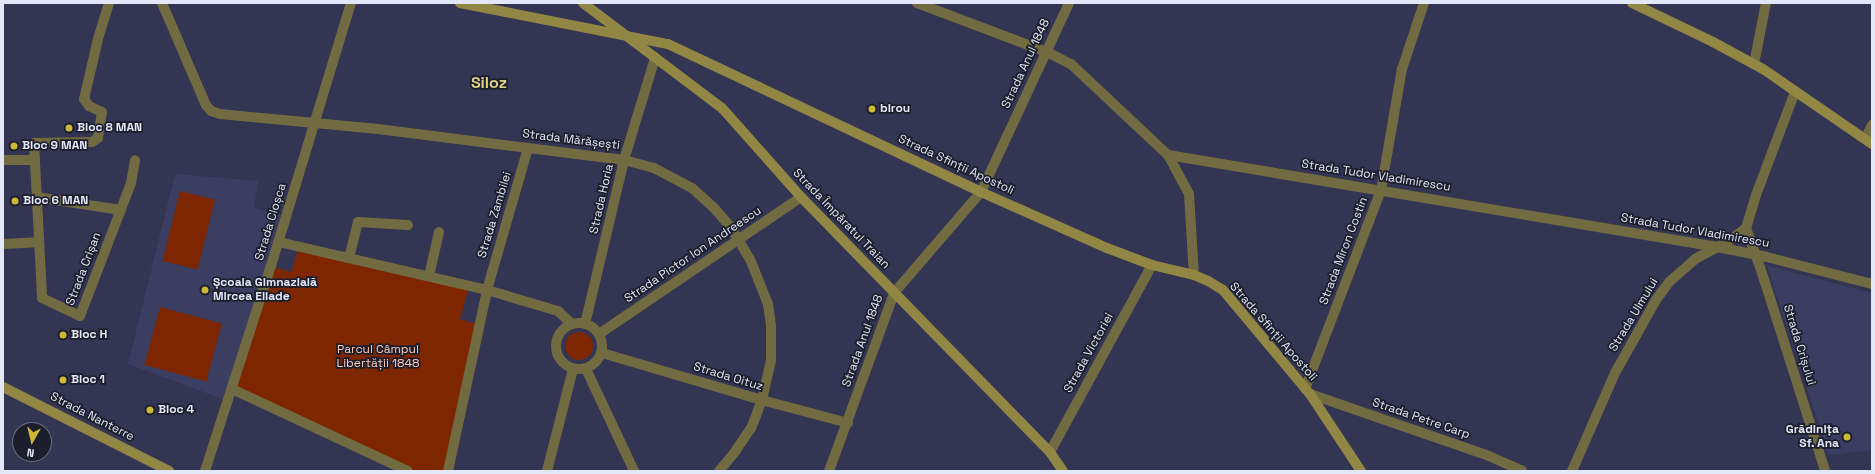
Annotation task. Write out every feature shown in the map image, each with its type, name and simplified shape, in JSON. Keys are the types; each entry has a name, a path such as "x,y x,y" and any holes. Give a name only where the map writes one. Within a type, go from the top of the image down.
{"street":[{"name":"Strada Crișan","path":"109,3 98,39 84,99 89,106 102,112 98,138 92,142 34,143 42,298 80,316 131,183 135,160"},
{"name":"Strada Mărășești","path":"162,3 206,105 211,111 220,114 316,122 624,160 654,168 692,188 715,209 739,239 750,259 768,304 771,326 771,360 762,400 751,428 735,452 719,471"},
{"name":"Strada Cloșca","path":"205,471 279,242 351,3"},
{"name":"Strada Sfinții Apostoli","path":"460,3 668,44 982,192 1107,248 1152,266 1194,275 1223,290 1308,391 1362,471"},
{"name":"Strada Împăratul Traian","path":"583,3 623,35 722,108 801,197 1050,452 1064,471"},
{"path":"917,3 1047,52 1071,64 1168,155 1189,194 1194,275"},
{"name":"Strada Anul 1848","path":"829,471 848,423 894,293 982,192 1069,3"},
{"name":"Strada Miron Costin","path":"1308,391 1381,190 1402,69 1424,3"},
{"path":"1632,3 1713,42 1754,64 1868,141 1872,125"},
{"path":"1754,64 1766,3"},
{"name":"Strada Horia","path":"585,324 624,160 655,58"},
{"path":"1746,228 1761,180 1795,92"},
{"name":"Strada Zambilei","path":"448,471 487,290 528,148"},
{"name":"Strada Tudor Vladimirescu","path":"1168,155 1717,247 1756,255 1872,284"},
{"path":"3,160 35,160"},
{"path":"36,197 121,210"},
{"name":"Strada Pictor Ion Andreescu","path":"599,334 801,197"},
{"path":"349,258 358,222 408,225"},
{"name":"Strada Ulmului","path":"1572,471 1615,373 1656,300 1669,282 1695,259 1727,242 1746,228"},
{"name":"Strada Crișului","path":"1746,228 1825,471"},
{"path":"429,276 439,232"},
{"path":"3,244 38,242"},
{"path":"279,242 487,290 558,311 572,324"},
{"name":"Strada Victoriei","path":"1050,452 1152,266"},
{"path":"572,324 585,324 596,329 599,334 602,340 602,353 598,360 586,369 573,369 561,360 556,347 560,333 572,324"},
{"name":"Strada Oituz","path":"602,353 762,400 848,423"},
{"path":"547,471 573,369"},
{"path":"586,369 634,471"},
{"name":"Strada Nanterre","path":"3,387 169,471"},
{"path":"232,389 408,471"},
{"name":"Strada Petre Carp","path":"1308,391 1489,456 1522,471"}],"shaded area":[{"name":"Școala Gimnazială Mircea Eliade","path":"175,174 258,181 254,208 287,216 228,401 128,364"},
{"path":"1767,266 1872,293 1872,450 1829,455"}],"green space":[{"path":"180,191 215,200 198,270 163,261"},
{"name":"Parcul Câmpul Libertății 1848","path":"299,246 469,286 460,319 480,325 448,471 408,471 232,389 271,266 291,272"},
{"path":"160,307 222,324 206,382 144,365"},
{"path":"579,332 589,336 593,346 589,356 579,360 569,356 565,346 569,336"}],"place":[{"name":"birou","path":"872,109"},
{"name":"Bloc 8 MAN","path":"69,128"},
{"name":"Bloc 9 MAN","path":"14,146"},
{"name":"Bloc 6 MAN","path":"15,201"},
{"name":"Școala Gimnazială Mircea Eliade","path":"205,290"},
{"name":"Bloc H","path":"63,335"},
{"name":"Bloc 1","path":"63,380"},
{"name":"Bloc 4","path":"150,410"},
{"name":"Grădinița Sf. Ana","path":"1847,437"}],"district":[{"name":"Siloz","path":"489,83"}]}
